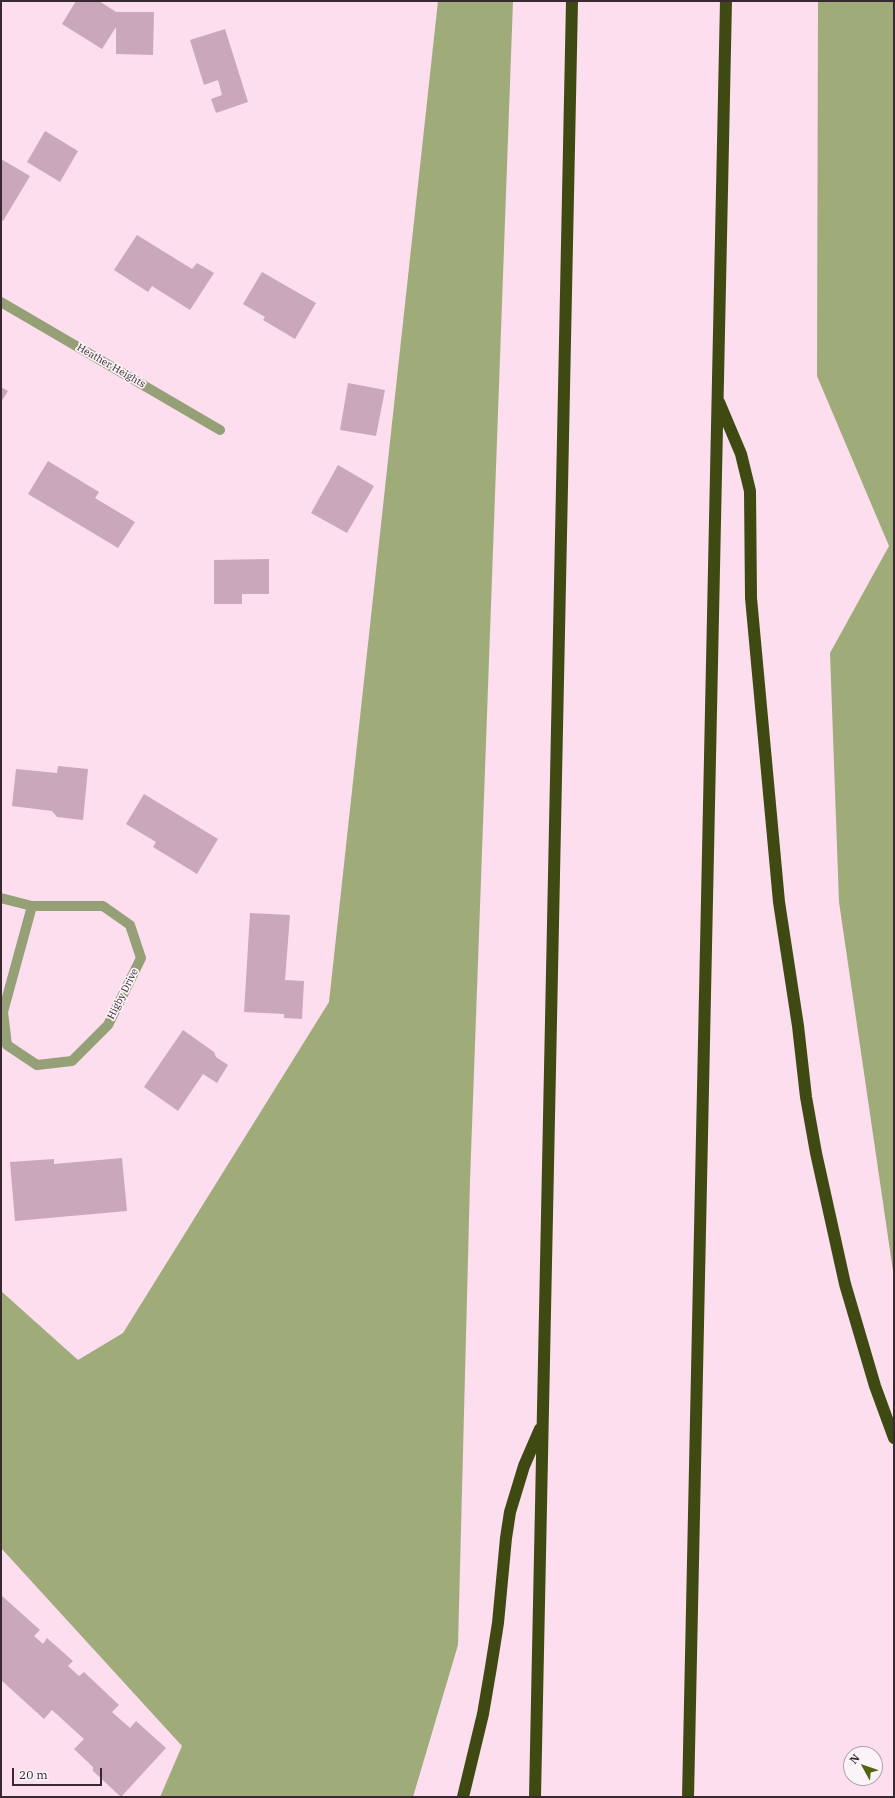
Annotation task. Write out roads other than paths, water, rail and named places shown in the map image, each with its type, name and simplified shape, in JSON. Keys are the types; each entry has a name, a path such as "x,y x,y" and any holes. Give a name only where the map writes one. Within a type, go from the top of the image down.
{"highway":[{"path":"535,1797 572,1"},
{"path":"688,1797 726,1"},
{"path":"717,398 741,454 750,491 751,598 779,902 798,1026 806,1097 817,1161 845,1284 876,1386 894,1438"},
{"path":"463,1797 483,1714 493,1660 510,1512 524,1466 542,1424"}],"street":[{"name":"Heather Heights","path":"1,302 220,430"},
{"name":"Higby Drive","path":"1,898 32,906 103,906 130,925 141,958 108,1025 72,1061 36,1065 7,1044 3,1012 32,906"}]}
